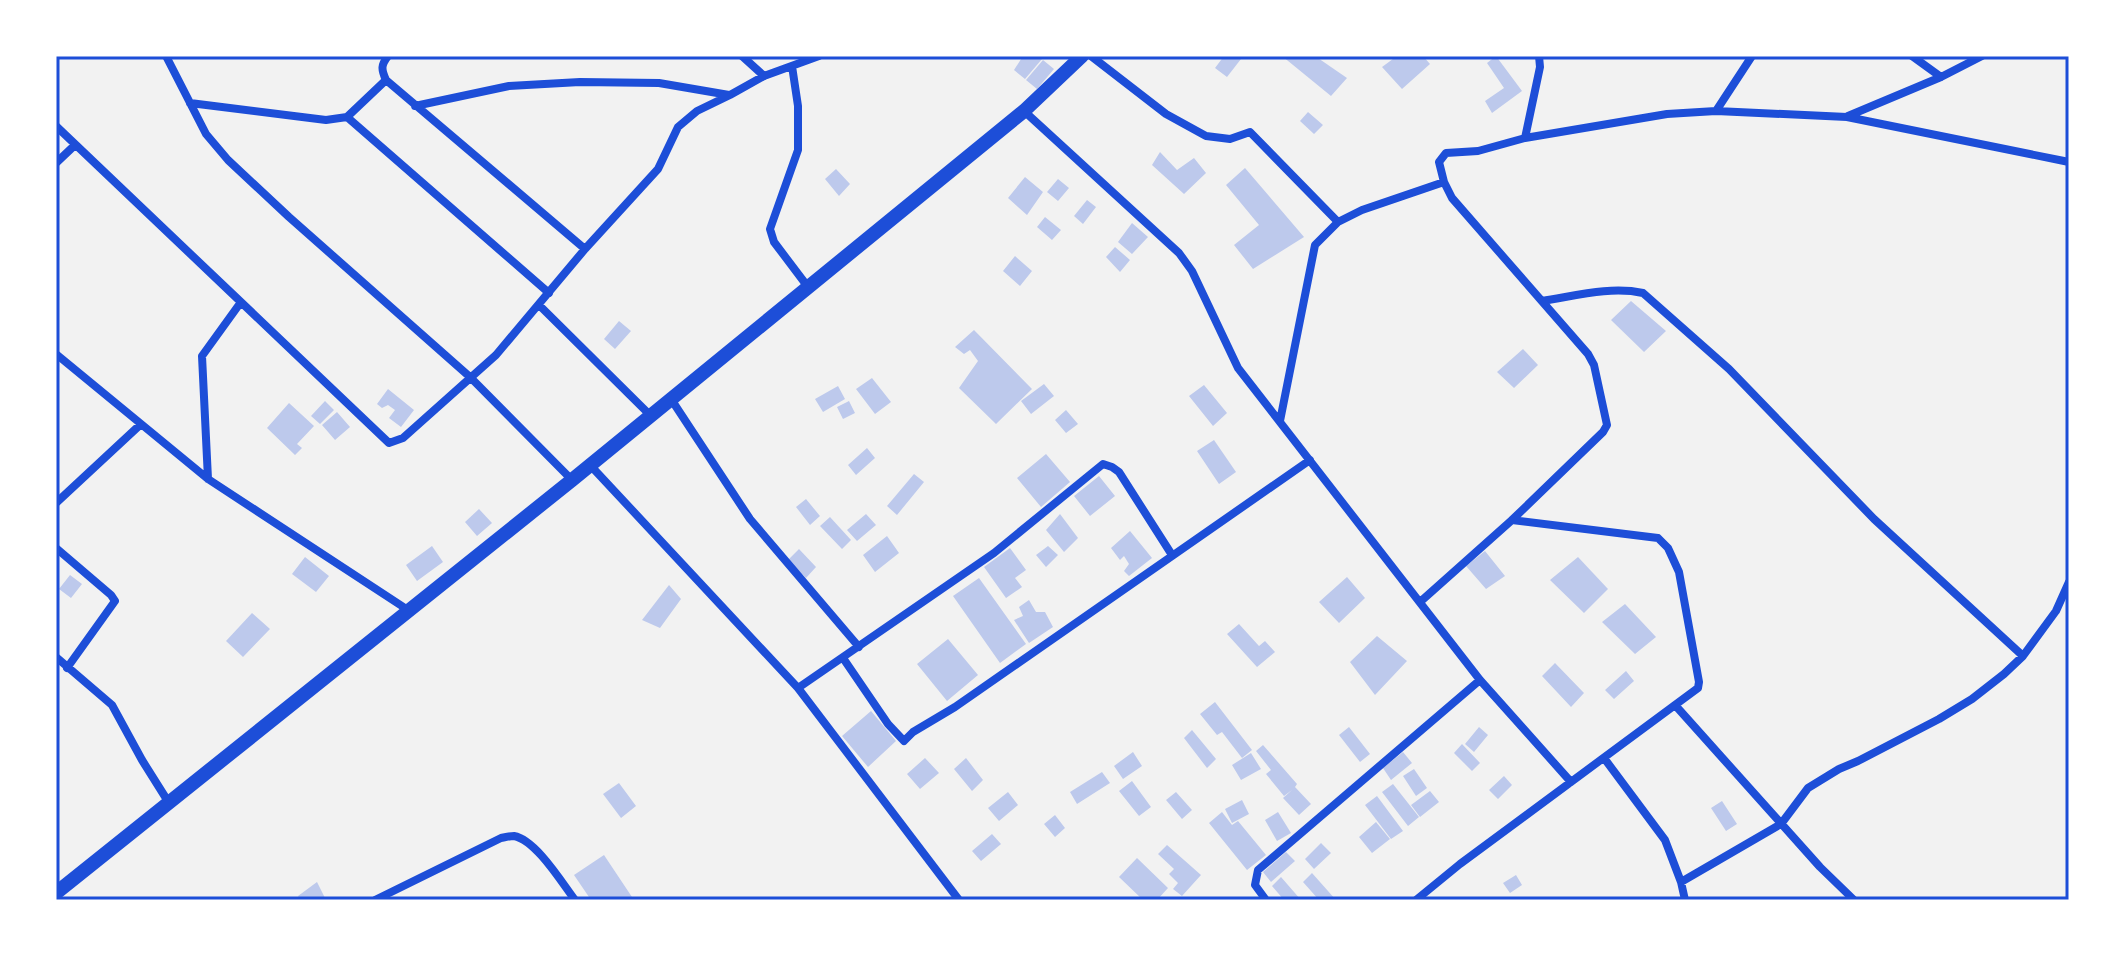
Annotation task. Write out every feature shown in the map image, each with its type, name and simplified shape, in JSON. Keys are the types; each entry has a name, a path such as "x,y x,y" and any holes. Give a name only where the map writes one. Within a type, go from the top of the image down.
{"street":[{"path":"166,56 206,134 228,160 470,377 572,480"},
{"path":"388,56 381,70 386,80 585,249"},
{"path":"742,56 764,76"},
{"path":"56,126 389,443 403,438 496,355 585,249 658,169 678,127 697,111 764,76 819,56"},
{"path":"56,893 572,480 1024,111 1082,56"},
{"path":"1091,56 1166,114 1206,136 1230,139 1250,132 1338,222"},
{"path":"1525,138 1540,67 1539,56"},
{"path":"1716,111 1752,56"},
{"path":"1912,56 1941,77"},
{"path":"1847,117 1982,56"},
{"path":"792,66 798,106 798,150 770,229 774,242 808,287"},
{"path":"190,103 326,120 347,117 386,80"},
{"path":"415,106 509,86 580,82 659,83 730,95"},
{"path":"1024,111 1179,253 1192,271 1238,368 1480,680 1571,782"},
{"path":"1420,602 1512,520 1607,425 1594,365 1588,354 1452,198 1439,162 1446,153 1478,151 1525,138 1667,114 1716,111 1847,117 2069,162"},
{"path":"347,117 549,293"},
{"path":"56,163 75,145"},
{"path":"1280,421 1315,245 1338,222 1362,210 1444,182"},
{"path":"1542,301 1609,291 1643,293 1729,369 1874,519 2023,656"},
{"path":"208,479 202,356 241,302"},
{"path":"539,305 650,415"},
{"path":"56,354 208,479 408,610"},
{"path":"671,399 750,519 859,647"},
{"path":"56,503 141,424"},
{"path":"843,658 888,724 904,741 1310,460"},
{"path":"798,688 994,553 1103,464 1119,472 1172,555"},
{"path":"590,465 798,688 959,900"},
{"path":"1416,900 1698,688 1679,572 1668,548 1658,538 1512,520"},
{"path":"56,548 115,601 67,668"},
{"path":"1681,882 1781,824 1808,788 1972,699 2023,656 2056,611 2069,582"},
{"path":"56,657 112,705 165,807"},
{"path":"1266,900 1255,885 1258,870 1480,680"},
{"path":"1675,705 1820,867 1854,900"},
{"path":"1604,758 1665,840 1685,900"},
{"path":"375,900 390,897 501,838 514,836 527,842 548,864 575,900"}],"building":[{"path":"1023,56 1042,59 1025,79 1014,70"},
{"path":"1224,56 1241,59 1227,77 1215,68"},
{"path":"1282,56 1315,56 1347,78 1331,96"},
{"path":"1397,56 1423,56 1430,64 1402,89 1382,67"},
{"path":"1496,56 1522,91 1492,113 1485,101 1504,88 1487,63"},
{"path":"1043,60 1054,69 1037,89 1026,80"},
{"path":"1308,112 1323,125 1314,134 1300,121"},
{"path":"1160,152 1177,170 1194,158 1206,173 1184,194 1152,165"},
{"path":"1245,168 1304,237 1253,269 1234,245 1259,225 1226,185"},
{"path":"836,169 850,184 839,196 825,179"},
{"path":"1025,177 1043,192 1027,215 1008,198"},
{"path":"1058,179 1069,188 1058,201 1047,192"},
{"path":"1087,200 1096,207 1083,224 1074,216"},
{"path":"1045,217 1061,230 1052,240 1037,227"},
{"path":"1132,223 1148,237 1132,254 1118,242"},
{"path":"1115,247 1130,260 1120,272 1106,257"},
{"path":"1015,256 1032,271 1020,286 1003,271"},
{"path":"1631,301 1666,331 1644,352 1611,320"},
{"path":"619,321 631,331 615,349 604,339"},
{"path":"974,330 1032,389 996,424 959,388 978,361 970,350 964,354 955,347"},
{"path":"1523,349 1538,365 1514,388 1497,372"},
{"path":"872,378 891,402 875,414 856,389"},
{"path":"1044,384 1054,396 1031,414 1021,401"},
{"path":"1204,385 1227,413 1213,426 1189,396"},
{"path":"838,386 845,399 823,412 815,399"},
{"path":"388,389 414,410 401,427 389,418 395,410 388,405 382,408 377,404"},
{"path":"325,401 334,410 320,424 311,416"},
{"path":"849,401 855,413 843,419 837,407"},
{"path":"289,403 314,426 297,444 302,448 295,455 267,428"},
{"path":"1066,410 1078,424 1066,433 1055,420"},
{"path":"337,412 350,427 335,440 322,425"},
{"path":"1214,440 1236,472 1219,484 1197,451"},
{"path":"867,448 875,458 856,475 848,465"},
{"path":"1046,454 1070,482 1041,507 1017,478"},
{"path":"914,474 924,482 897,515 887,506"},
{"path":"1099,476 1115,496 1090,516 1074,496"},
{"path":"806,499 820,516 810,525 796,507"},
{"path":"479,509 492,523 477,536 465,522"},
{"path":"866,514 876,525 857,541 847,530"},
{"path":"1060,514 1078,538 1064,552 1046,530"},
{"path":"830,517 851,540 842,549 820,526"},
{"path":"1130,531 1152,558 1129,576 1124,571 1129,564 1124,556 1120,560 1111,548"},
{"path":"887,536 899,553 875,572 863,555"},
{"path":"432,546 443,562 417,581 406,565"},
{"path":"1048,546 1058,555 1046,567 1036,555"},
{"path":"1010,548 1026,570 1015,578 1022,587 1006,598 984,567"},
{"path":"799,549 816,567 806,578 788,560"},
{"path":"1485,551 1505,576 1486,589 1466,566"},
{"path":"305,557 329,576 316,592 292,574"},
{"path":"1578,557 1608,589 1584,613 1550,580"},
{"path":"70,575 82,584 71,598 59,589"},
{"path":"1347,577 1365,598 1339,623 1319,602"},
{"path":"979,578 1026,644 1000,663 953,596"},
{"path":"669,585 681,599 660,628 642,620"},
{"path":"1029,600 1036,612 1045,612 1053,627 1029,643 1014,620 1023,616 1019,607"},
{"path":"1625,604 1656,637 1635,654 1602,622"},
{"path":"252,613 270,629 243,657 226,641"},
{"path":"1239,624 1259,646 1265,641 1275,652 1257,667 1227,634"},
{"path":"1377,636 1407,661 1375,695 1350,662"},
{"path":"948,639 978,675 947,701 917,664"},
{"path":"1555,663 1584,693 1571,707 1542,676"},
{"path":"1626,671 1634,681 1614,699 1605,690"},
{"path":"1215,702 1252,750 1242,758 1222,732 1217,735 1200,714"},
{"path":"871,711 896,741 868,767 842,736"},
{"path":"1349,727 1370,754 1360,762 1339,735"},
{"path":"1479,727 1488,735 1474,752 1465,744"},
{"path":"1192,730 1216,759 1207,768 1184,738"},
{"path":"1462,744 1480,763 1472,771 1454,753"},
{"path":"1263,745 1311,804 1299,815 1283,798 1292,790 1284,796 1266,774 1271,770 1256,751"},
{"path":"1133,752 1142,766 1123,779 1114,766"},
{"path":"1403,752 1412,763 1391,780 1383,768"},
{"path":"1251,753 1261,769 1241,780 1232,765"},
{"path":"925,758 939,773 920,789 907,774"},
{"path":"966,758 983,780 972,791 954,769"},
{"path":"1414,769 1427,788 1416,796 1403,776"},
{"path":"1102,772 1110,783 1077,804 1070,792"},
{"path":"1504,776 1512,785 1498,799 1489,790"},
{"path":"1132,781 1151,807 1139,816 1119,791"},
{"path":"619,783 636,806 621,818 603,794"},
{"path":"1393,784 1419,817 1408,826 1382,792"},
{"path":"1430,791 1439,802 1420,817 1411,805"},
{"path":"1008,792 1018,805 999,821 988,808"},
{"path":"1176,792 1192,810 1182,819 1166,800"},
{"path":"1377,796 1403,831 1391,839 1365,805"},
{"path":"1242,800 1249,814 1232,823 1225,809"},
{"path":"1722,801 1737,824 1726,831 1711,808"},
{"path":"1222,812 1232,825 1238,821 1266,855 1247,870 1209,823"},
{"path":"1278,812 1291,833 1277,841 1265,820"},
{"path":"1055,815 1065,828 1055,837 1044,824"},
{"path":"1376,822 1390,839 1372,853 1359,837"},
{"path":"992,834 1001,844 981,861 972,851"},
{"path":"1321,843 1331,853 1314,869 1305,859"},
{"path":"1167,845 1201,875 1182,896 1173,889 1178,883 1169,874 1174,869 1158,854"},
{"path":"1286,852 1295,861 1271,882 1263,872"},
{"path":"604,855 634,900 591,900 574,875"},
{"path":"1137,858 1168,888 1157,900 1143,900 1119,877"},
{"path":"1312,873 1336,900 1319,900 1303,882"},
{"path":"1516,875 1522,885 1510,893 1503,883"},
{"path":"1281,877 1301,900 1284,900 1272,886"},
{"path":"317,882 326,900 300,900 298,896"}]}
